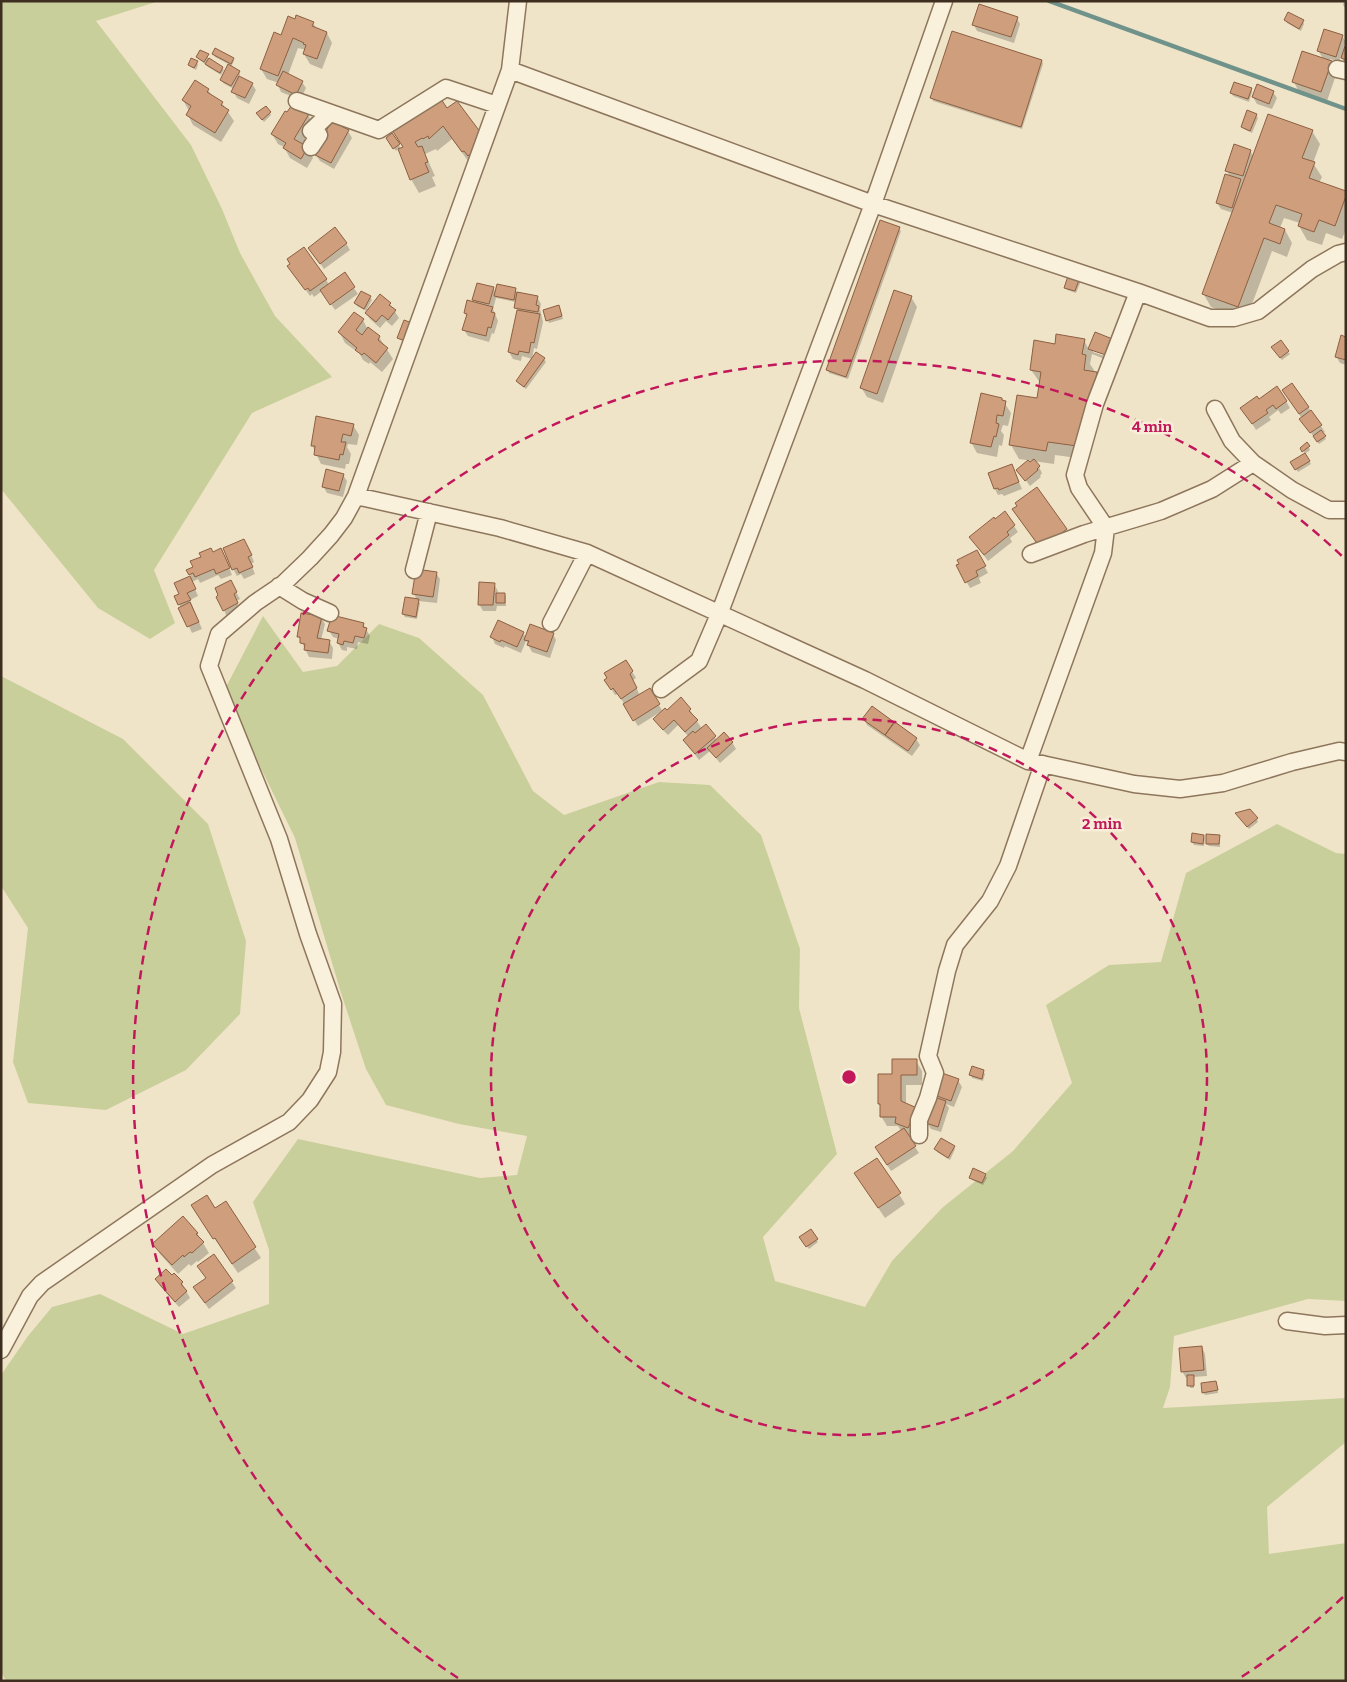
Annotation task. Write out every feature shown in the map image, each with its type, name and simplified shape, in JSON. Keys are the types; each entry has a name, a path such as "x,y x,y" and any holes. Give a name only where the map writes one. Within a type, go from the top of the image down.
{"street":[{"path":"1,1350 30,1296 42,1283 212,1164 289,1122 310,1100 328,1072 332,1052 334,1004 308,934 279,838 209,666 219,634 255,603 279,586 310,558 344,518 356,496 510,70 518,1"},
{"path":"662,689 699,661 720,612 873,204 944,1"},
{"path":"510,70 873,204 1138,292 1210,318 1234,318 1258,311 1312,269 1338,254 1346,252"},
{"path":"297,101 379,130 446,88 497,105"},
{"path":"311,147 319,135 311,131 330,113"},
{"path":"919,1135 919,1120 935,1073 928,1056 947,971 955,945 990,901 1008,866 1036,763 1103,553 1106,528 1079,488 1075,475 1095,404 1138,292"},
{"path":"1215,409 1232,441 1253,464 1292,490 1329,510 1346,510"},
{"path":"1031,554 1084,534 1160,511 1212,489 1253,464"},
{"path":"356,496 500,528 586,553 720,612 1036,763 1134,784 1180,789 1223,783 1292,762 1340,751 1346,752"},
{"path":"414,570 429,512"},
{"path":"551,623 586,553"},
{"path":"279,586 303,601 330,613"},
{"path":"1287,1321 1325,1326 1346,1325"}],"green space":[{"path":"1,1 159,1 96,21 191,145 222,209 240,253 275,316 332,377 252,413 154,570 175,623 150,639 98,608 1,489"},
{"path":"263,616 303,672 337,666 379,624 419,638 483,695 533,791 564,815 659,782 710,785 761,835 800,949 799,1008 837,1154 763,1237 775,1281 865,1307 892,1261 942,1208 1013,1151 1072,1083 1046,1005 1109,965 1161,962 1186,873 1277,824 1336,853 1346,854 1346,1301 1308,1299 1174,1336 1170,1387 1163,1408 1346,1398 1346,1442 1267,1507 1269,1554 1346,1543 1346,1681 6,1681 1,1672 1,1375 28,1336 52,1307 100,1294 183,1334 269,1304 269,1250 253,1202 298,1139 480,1178 517,1175 527,1136 459,1124 386,1105 366,1069 341,993 295,838 251,748 226,687"},
{"path":"1,676 123,739 208,824 246,941 240,1014 186,1070 106,1110 28,1103 13,1062 28,928 1,886"}],"building":[{"path":"979,4 1018,17 1011,37 972,25"},
{"path":"1288,12 1304,20 1299,29 1284,20"},
{"path":"296,15 314,22 312,26 327,32 317,59 303,54 306,45 293,38 278,76 260,69 274,32 281,35 288,16 295,19"},
{"path":"1324,29 1343,35 1336,57 1317,51"},
{"path":"952,31 1042,60 1021,127 930,98"},
{"path":"1346,47 1346,60 1341,58"},
{"path":"215,48 234,58 231,64 212,54"},
{"path":"200,50 209,54 204,62 196,57"},
{"path":"1302,51 1332,61 1321,92 1292,82"},
{"path":"191,58 198,61 194,68 188,65"},
{"path":"209,58 223,67 220,73 205,64"},
{"path":"228,64 240,71 231,86 220,80"},
{"path":"283,71 303,81 296,95 276,85"},
{"path":"239,76 253,83 245,98 231,92"},
{"path":"195,80 209,89 207,92 223,102 221,105 229,110 215,133 186,115 191,106 182,100"},
{"path":"1234,82 1252,88 1248,99 1230,93"},
{"path":"1257,84 1274,91 1269,104 1252,97"},
{"path":"439,96 447,108 457,101 481,133 477,137 479,148 468,156 464,151 462,152 443,126 429,139 428,136 415,142 418,147 422,146 428,162 425,163 429,172 410,180 398,149 403,147 392,130"},
{"path":"292,105 309,114 294,139 308,147 301,159 283,148 286,143 271,134 285,111 287,112"},
{"path":"266,106 271,112 262,120 256,113"},
{"path":"1247,110 1257,114 1250,131 1241,127"},
{"path":"1268,114 1313,130 1302,158 1315,162 1309,178 1346,191 1346,196 1335,226 1319,220 1314,232 1298,226 1302,214 1276,205 1269,223 1285,229 1280,244 1264,238 1238,307 1202,294"},
{"path":"331,121 349,130 331,163 315,155"},
{"path":"392,133 400,144 393,149 386,138"},
{"path":"1234,144 1251,150 1243,176 1225,171"},
{"path":"1225,174 1241,179 1232,208 1216,203"},
{"path":"880,220 900,227 846,377 826,370"},
{"path":"335,227 347,243 320,264 308,248"},
{"path":"304,247 327,279 310,291 308,288 305,290 287,266 290,264 287,259"},
{"path":"345,272 355,287 330,305 320,290"},
{"path":"1069,273 1080,277 1075,291 1064,288"},
{"path":"477,283 494,287 489,304 472,300"},
{"path":"497,284 516,288 514,300 494,296"},
{"path":"894,290 912,296 877,394 860,388"},
{"path":"361,291 371,296 364,309 354,303"},
{"path":"517,292 538,296 536,305 539,306 538,312 514,308"},
{"path":"380,294 396,310 388,320 382,315 376,322 365,313"},
{"path":"467,300 493,307 491,312 495,313 491,328 488,327 486,336 462,330 467,314 464,313"},
{"path":"559,305 562,316 546,321 543,310"},
{"path":"517,310 540,314 534,343 531,342 529,353 519,351 518,355 508,352"},
{"path":"354,312 364,319 356,330 362,335 368,327 380,336 378,340 388,348 376,363 364,353 362,355 355,350 357,348 338,332"},
{"path":"404,320 412,323 405,341 397,338"},
{"path":"1095,332 1115,340 1109,356 1088,349"},
{"path":"1056,334 1085,339 1082,354 1086,355 1084,370 1097,372 1093,400 1077,446 1048,442 1046,451 1009,445 1017,395 1037,398 1041,372 1030,370 1034,340 1055,344"},
{"path":"1341,335 1346,337 1346,360 1335,357"},
{"path":"1281,340 1289,351 1280,358 1271,347"},
{"path":"536,352 545,358 524,387 516,381"},
{"path":"1292,383 1309,407 1299,414 1282,390"},
{"path":"1277,386 1287,401 1276,409 1273,405 1266,410 1268,413 1252,424 1240,408 1257,396 1259,399"},
{"path":"981,393 1002,398 1002,400 1006,401 1003,416 997,415 996,423 999,424 991,447 970,443"},
{"path":"1311,410 1322,425 1310,433 1299,419"},
{"path":"316,416 354,424 351,436 343,434 341,442 346,442 343,455 340,454 339,460 314,455 315,446 311,446"},
{"path":"1321,430 1326,436 1317,442 1313,436"},
{"path":"1307,442 1310,446 1302,452 1300,448"},
{"path":"1305,453 1310,461 1295,470 1290,462"},
{"path":"1034,459 1040,466 1025,481 1016,470 1028,460 1030,462"},
{"path":"1012,464 1019,482 999,490 998,488 994,489 988,473"},
{"path":"326,469 344,474 339,491 322,487"},
{"path":"1037,487 1067,529 1046,545 1039,546 1012,509 1017,506 1015,503"},
{"path":"1005,511 1015,525 1007,532 1009,535 984,555 969,537 994,517 995,519"},
{"path":"244,539 252,555 248,557 253,567 239,573 237,568 232,570 223,548"},
{"path":"211,548 213,552 221,548 230,568 216,574 214,569 195,577 193,573 189,575 186,570 193,567 190,561 201,557 199,553"},
{"path":"977,550 986,566 976,571 978,576 965,583 956,565 959,564 957,560"},
{"path":"416,569 437,572 433,597 412,594"},
{"path":"190,576 196,589 187,593 191,600 178,605 174,596 179,594 174,583"},
{"path":"231,580 237,592 234,594 238,603 223,611 216,597 218,595 215,588"},
{"path":"479,582 495,583 493,605 478,605"},
{"path":"496,593 505,593 505,603 496,603"},
{"path":"405,597 419,599 416,617 402,614"},
{"path":"190,602 199,622 187,627 178,608"},
{"path":"301,613 322,616 317,638 330,640 328,653 304,650 305,644 300,643 300,637 297,637"},
{"path":"332,615 364,623 363,627 367,628 364,638 355,636 353,643 344,641 343,645 337,643 339,634 327,631"},
{"path":"498,620 524,632 517,647 490,637"},
{"path":"530,624 554,633 547,652 527,645 529,641 524,640"},
{"path":"626,660 633,671 630,674 637,688 621,699 604,680 607,678 604,673"},
{"path":"650,688 660,704 633,721 623,704"},
{"path":"681,697 691,709 689,711 698,720 685,732 674,720 663,730 653,719 665,708 667,710"},
{"path":"872,706 894,722 885,735 862,719"},
{"path":"895,722 917,738 908,751 885,735"},
{"path":"706,724 716,736 695,754 683,740 693,731 695,733"},
{"path":"724,732 733,742 716,758 707,748"},
{"path":"1250,809 1258,818 1247,827 1235,813"},
{"path":"1192,833 1204,835 1203,844 1191,842"},
{"path":"1206,834 1220,835 1219,844 1206,844"},
{"path":"892,1059 917,1059 917,1075 901,1075 901,1101 917,1108 908,1128 895,1123 896,1117 880,1117 878,1074 892,1074"},
{"path":"972,1066 984,1070 982,1079 969,1075"},
{"path":"942,1073 959,1079 951,1101 934,1095"},
{"path":"934,1097 946,1101 938,1127 926,1123"},
{"path":"904,1128 916,1146 887,1165 875,1147"},
{"path":"941,1138 955,1146 948,1158 934,1149"},
{"path":"877,1158 901,1193 878,1208 854,1173"},
{"path":"973,1168 986,1174 982,1183 969,1178"},
{"path":"207,1195 215,1208 226,1201 256,1247 232,1264 191,1205"},
{"path":"183,1216 204,1242 192,1253 190,1252 184,1257 183,1255 172,1265 152,1244"},
{"path":"811,1229 818,1239 806,1247 799,1237"},
{"path":"214,1254 233,1281 205,1303 193,1287 206,1278 197,1266"},
{"path":"166,1269 172,1275 174,1273 183,1282 181,1284 187,1291 175,1302 155,1279"},
{"path":"1202,1346 1204,1370 1181,1372 1179,1348"},
{"path":"1187,1375 1194,1375 1194,1386 1187,1386"},
{"path":"1216,1381 1218,1390 1202,1393 1201,1383"}],"waterway":[{"path":"1049,1 1346,109"}]}
